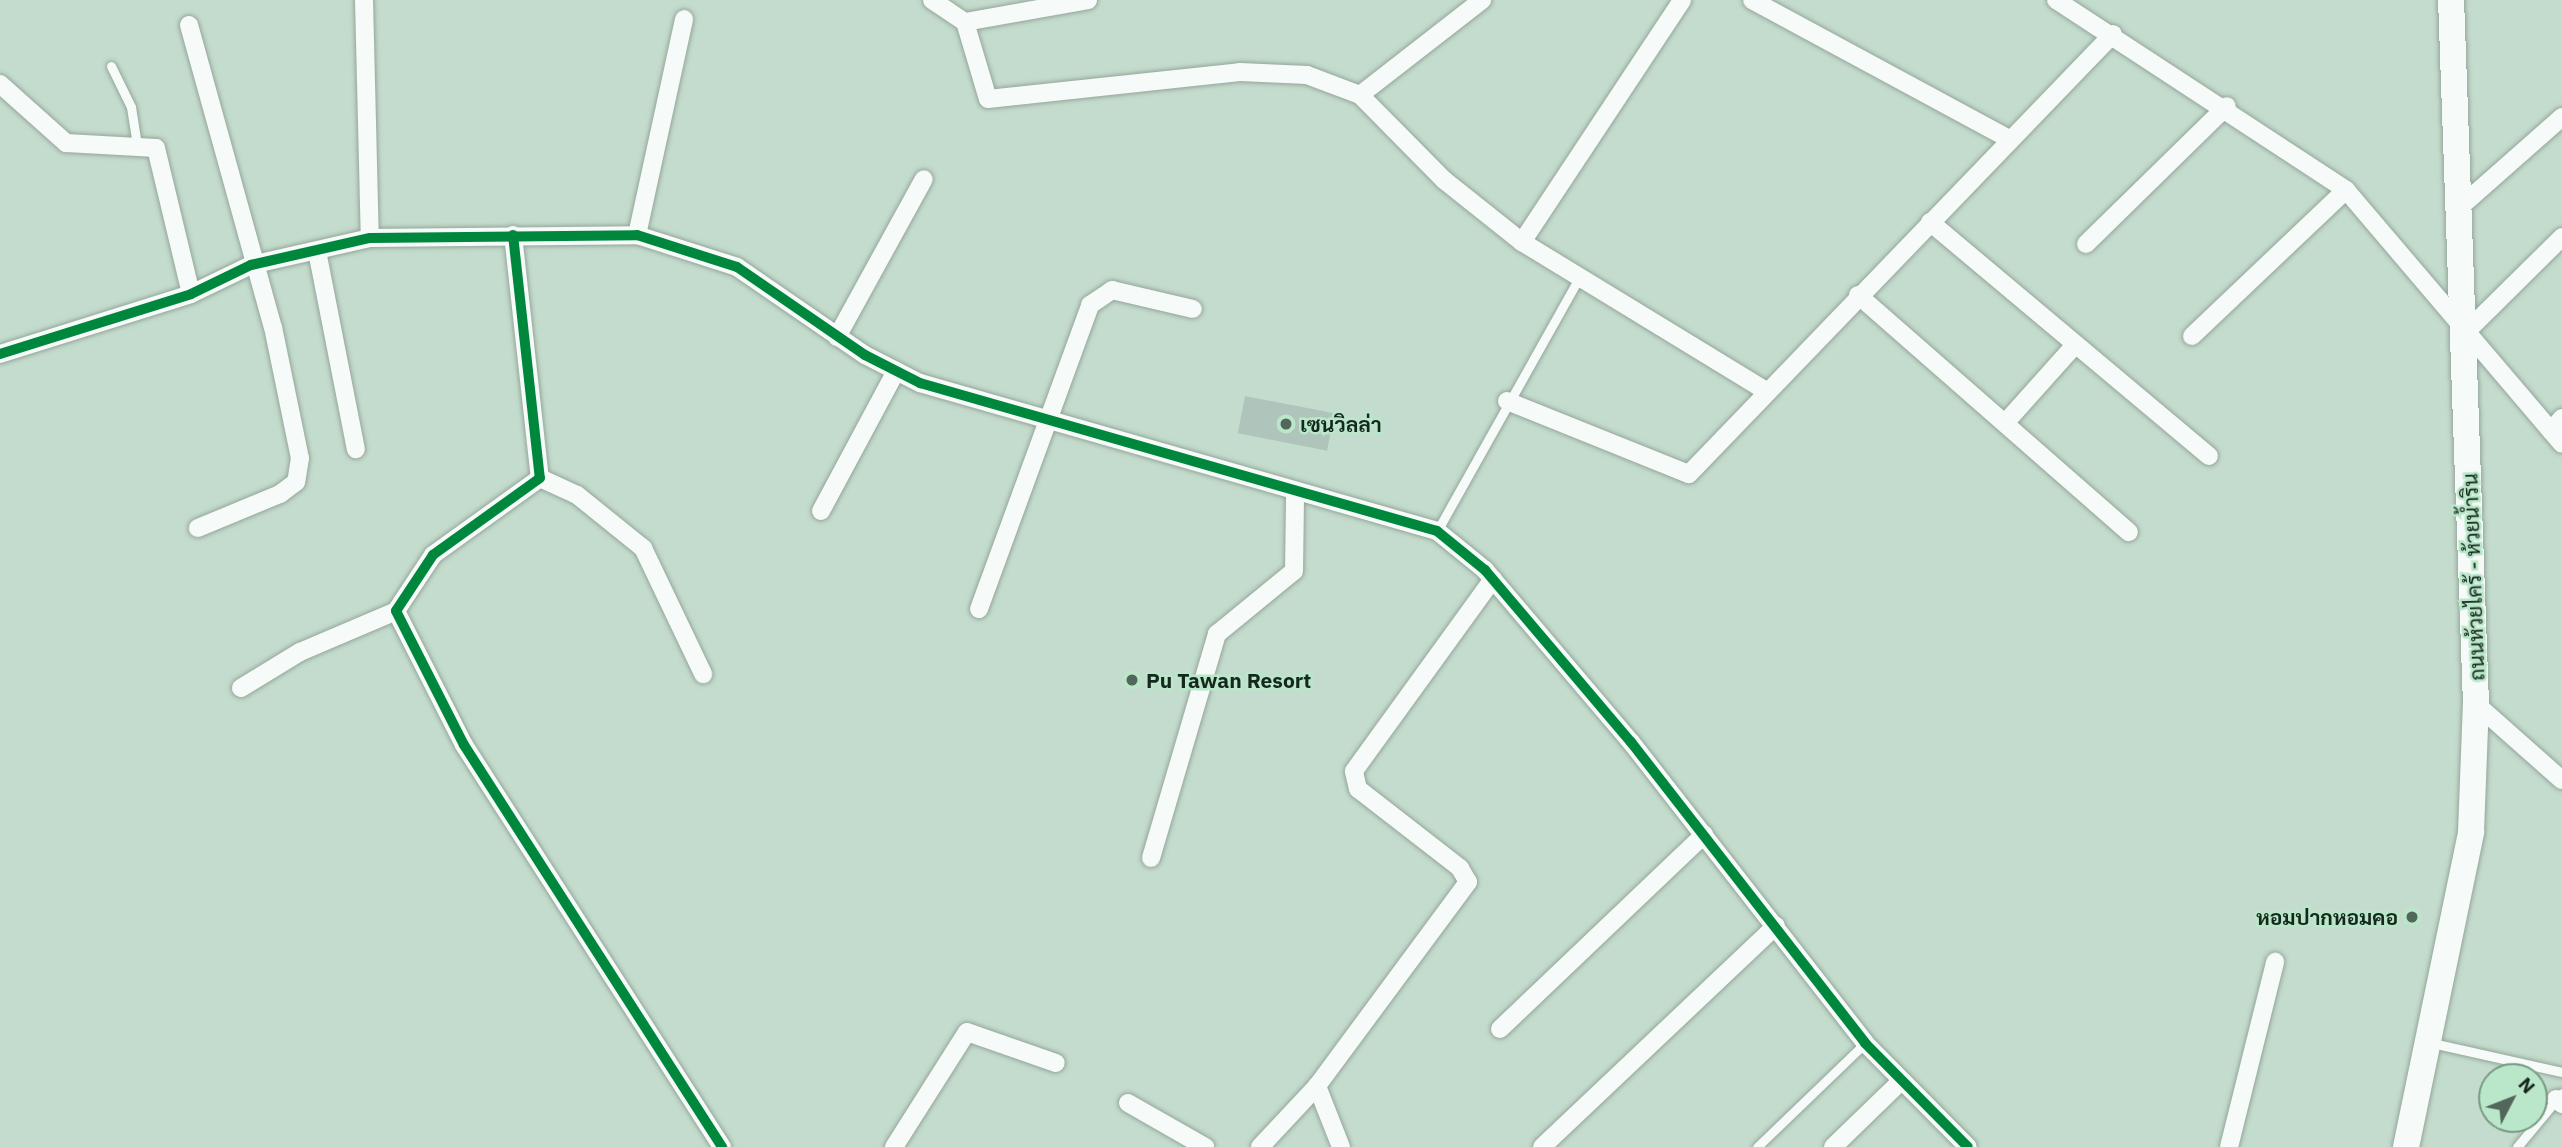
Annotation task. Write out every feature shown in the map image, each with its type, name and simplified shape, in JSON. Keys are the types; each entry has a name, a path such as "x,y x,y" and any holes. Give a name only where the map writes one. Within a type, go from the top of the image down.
{"main road":[{"name":"ถนนห้วยไคร้ - ห้วยน้ำริน","path":"2406,1147 2432,1043 2471,832 2476,704 2466,332 2451,0"}],"street":[{"path":"364,0 370,238"},
{"path":"932,0 965,22 988,99 1240,72 1307,75 1360,95 1444,180 1522,242 1578,280 1766,391"},
{"path":"965,22 1088,0"},
{"path":"1360,95 1482,0"},
{"path":"1522,242 1682,0"},
{"path":"1752,0 2009,139"},
{"path":"2056,0 2227,106 2346,190 2466,332 2558,431"},
{"path":"637,235 684,19"},
{"path":"189,25 251,265 274,327 300,471 280,494 198,528"},
{"path":"1507,401 1689,474 1858,295 2113,34"},
{"path":"0,84 66,143 156,148 191,294"},
{"path":"2086,244 2227,106"},
{"path":"2460,207 2562,117"},
{"path":"837,337 924,179"},
{"path":"2192,336 2346,190"},
{"path":"1930,222 2074,346 2209,456"},
{"path":"513,235 540,478"},
{"path":"0,354 191,294 251,265 370,238 637,235 737,267 837,337 896,371 1045,421 1295,495 1398,515 1437,531 1493,579 1704,835 1865,1043 1968,1147"},
{"path":"2466,332 2562,237"},
{"path":"317,251 356,449"},
{"path":"979,609 1045,421 1099,293 1112,290 1193,309"},
{"path":"1858,295 2129,532"},
{"path":"2006,422 2074,346"},
{"path":"821,511 896,371"},
{"path":"241,688 300,652 396,611 433,555 540,478"},
{"path":"540,478 592,505 643,548 703,674"},
{"path":"1151,858 1217,634 1294,571 1295,495"},
{"path":"1260,1147 1317,1086 1468,882 1460,868 1353,783 1368,744 1493,579"},
{"path":"396,611 464,745 722,1147"},
{"path":"2476,704 2562,780"},
{"path":"1500,1029 1704,835"},
{"path":"1542,1147 1776,926"},
{"path":"2229,1147 2275,962"},
{"path":"894,1147 967,1032 1056,1063"},
{"path":"1833,1147 1900,1081"},
{"path":"1317,1086 1341,1147"},
{"path":"1128,1103 1205,1147"}],"lane":[{"path":"111,66 131,107 137,146"},
{"path":"1437,531 1507,401 1578,280"},
{"path":"1757,1147 1865,1043"},
{"path":"2432,1043 2562,1072"},
{"path":"2516,1147 2560,1099"}],"building":[{"name":"เซนวิลล่า","path":"1245,396 1334,413 1327,451 1238,433"}],"cycle path":[{"path":"513,235 540,478 433,555 396,611 464,745 722,1147"},
{"path":"0,354 191,294 251,265 370,238 637,235 737,267 865,355 920,383 1437,531 1485,570 1631,742 1865,1043 1968,1147"}],"place":[{"name":"เซนวิลล่า","path":"1286,424"},
{"name":"Pu Tawan Resort","path":"1132,680"},
{"name":"หอมปากหอมคอ","path":"2412,917"}]}
